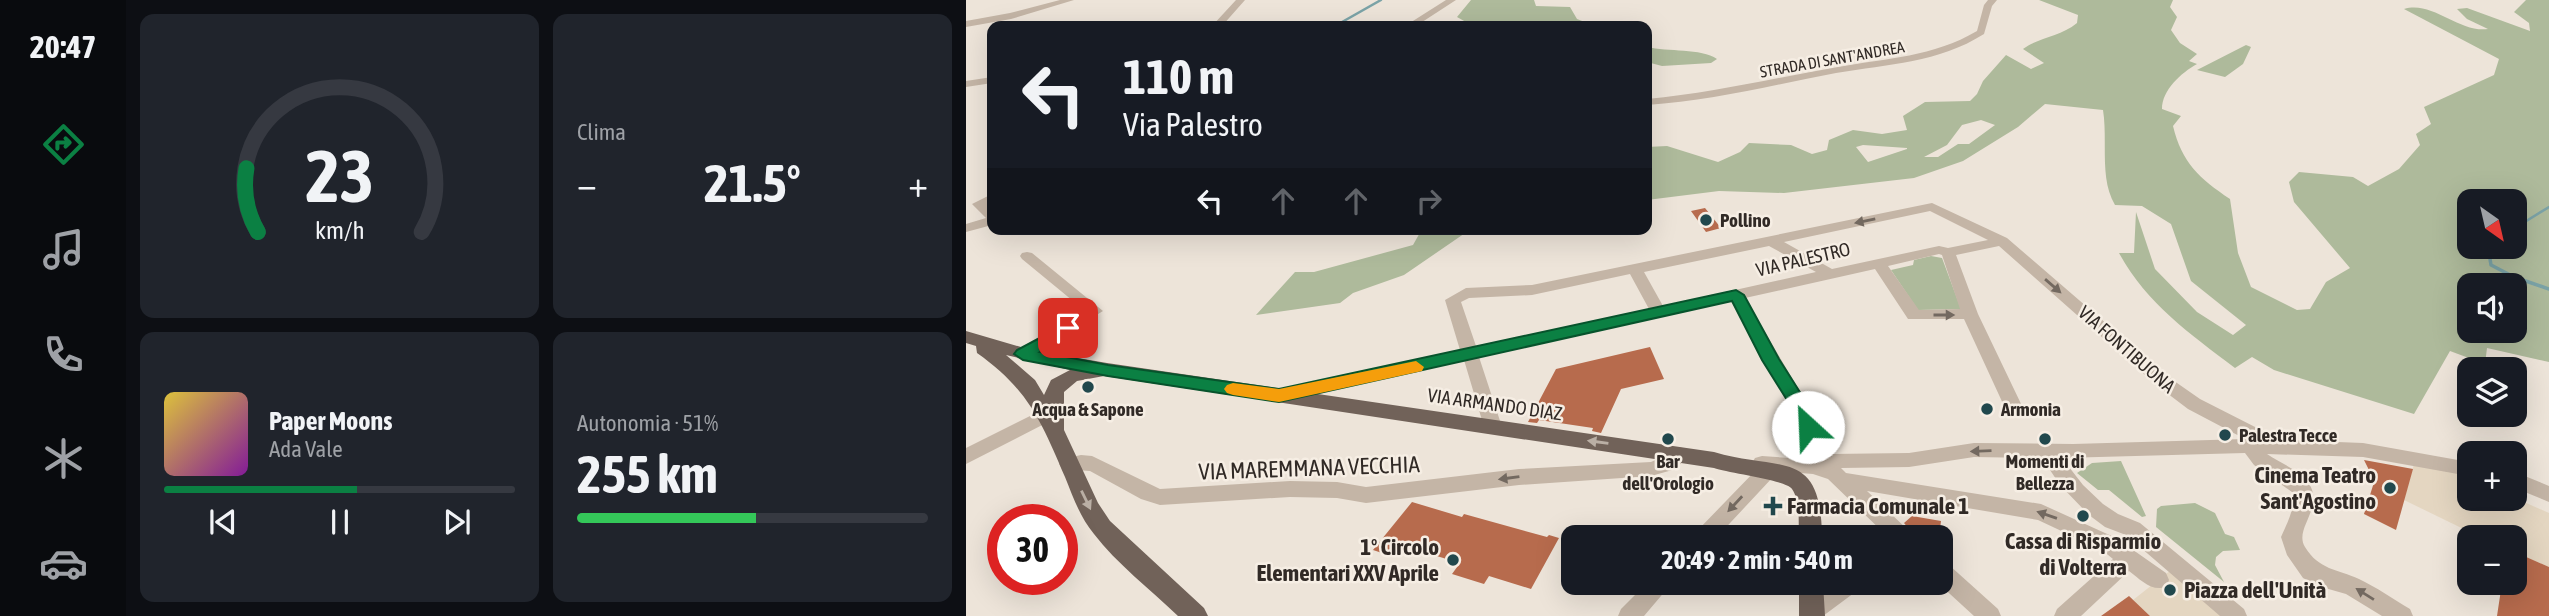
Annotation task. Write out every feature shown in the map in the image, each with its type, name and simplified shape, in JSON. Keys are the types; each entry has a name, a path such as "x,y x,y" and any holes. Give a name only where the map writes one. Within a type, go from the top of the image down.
{"main road":[{"name":"VIA ARMANDO DIAZ","path":"968,338 1021,371 1061,361 1279,396 1679,454 1766,472 1803,472"},
{"path":"1021,371 1042,384 1060,375 1066,367 1061,361"},
{"path":"1108,370 1072,376 1056,387 1051,401 1058,437 1089,508 1106,533 1195,616"},
{"path":"1021,371 1058,437"},
{"path":"1803,472 1809,525"},
{"path":"1811,595 1812,614"}],"street":[{"path":"966,24 1070,0"},
{"path":"1222,21 1241,0"},
{"path":"1418,21 1452,0"},
{"name":"STRADA DI SANT'ANDREA","path":"1652,102 1706,97 1839,70 1930,58 1981,32 1988,5 1993,0"},
{"path":"993,19 997,21"},
{"path":"966,84 987,81"},
{"name":"VIA PALESTRO","path":"1469,355 1453,300 1468,293 1532,290 1932,207 2002,241"},
{"path":"969,228 987,223"},
{"path":"1771,241 1830,274"},
{"name":"VIA PALESTRO","path":"1279,396 1939,250 1948,252 2002,241"},
{"name":"VIA FONTIBUONA","path":"2002,241 2178,393 2254,442"},
{"path":"1948,252 1970,314 2014,408"},
{"path":"1021,371 1095,311 1090,304 1027,256"},
{"path":"1879,263 1914,315 1970,314"},
{"path":"1635,269 1659,313"},
{"path":"1736,295 1771,360 1806,416 1808,427 1796,453"},
{"path":"1469,355 1493,427"},
{"name":"VIA PALESTRO","path":"1352,406 1348,397 1351,389 1377,376"},
{"path":"966,457 1044,416"},
{"path":"2254,442 2259,457 2300,486 2306,503 2291,542 2306,566 2326,579 2352,586 2402,616"},
{"path":"1803,472 1831,461 1909,460 1974,450 2049,451 2254,442 2363,450 2457,467"},
{"path":"2049,451 2066,481 2112,521 2129,526 2236,616"},
{"name":"VIA MAREMMANA VECCHIA","path":"1069,464 1082,461 1091,463 1140,491 1160,497 1290,489 1343,491 1366,495 1519,477 1651,469 1669,464 1679,454"},
{"path":"1714,460 1835,474 1889,525"},
{"path":"1715,525 1766,472"},
{"path":"1803,472 1835,483 1865,503"},
{"path":"1844,480 2041,512 2109,544 2158,580"},
{"path":"2527,485 2549,494"},
{"path":"2109,544 2114,536 2112,521"},
{"path":"2065,616 2129,557"},
{"path":"1953,583 1990,616"},
{"path":"1629,616 1649,595"},
{"path":"1812,614 1835,595"}],"green space":[{"path":"1471,0 1534,0 1536,6 1570,7 1577,19 1582,21 1464,21 1457,17"},
{"path":"2039,0 2173,0 2170,7 2177,17 2171,30 2180,43 2197,54 2189,61 2197,64 2169,89 2162,109 2181,116 2173,126 2181,150 2193,168 2209,184 2230,199 2238,253 2251,287 2297,310 2310,309 2326,282 2350,268 2294,202 2289,182 2299,172 2353,177 2368,186 2399,169 2420,145 2416,134 2431,124 2424,107 2494,75 2499,59 2404,9 2425,9 2467,26 2488,29 2467,19 2457,9 2467,8 2530,31 2529,23 2514,12 2526,0 2549,0 2549,362 2487,348 2486,357 2466,357 2450,351 2414,414 2274,370 2252,357 2235,368 2185,330 2156,303 2142,288 2119,253 2134,253 2136,212 2155,269 2197,312 2233,335 2246,325 2191,281 2171,224 2142,206 2115,205 2105,171 2103,110 2045,104 2018,127 1963,161 1914,178 1784,193 1719,191 1652,199 1652,147 1667,146 1718,162 1740,152 1749,143 1791,145 1812,154 1827,150 1829,140 1853,130 1882,134 1907,130 1903,116 1925,102 1970,101 2006,55 2031,69 2044,63 2023,49 2077,23 2078,15","holes":["1981,120 1995,125 1969,144 1958,144 1938,157 1924,157 1947,145 1962,125","1863,145 1907,148 1868,162 1856,147"]},
{"path":"2246,45 2251,47 2243,64 2225,77 2197,70"},
{"path":"1652,48 1702,53 1717,59 1711,63 1662,66 1652,63"},
{"path":"1419,235 1462,235 1404,275 1353,293 1340,303 1256,315 1295,272 1314,272 1413,245"},
{"path":"1931,256 1942,258 1961,309 1918,310 1891,270 1913,265 1914,260"},
{"path":"2121,461 2146,516 2142,517 2109,490 2098,490 2077,473 2092,463"},
{"path":"2195,503 2215,513 2225,534 2234,537 2240,550 2223,551 2216,557 2215,565 2224,582 2156,527 2157,509 2161,506"}],"shaded area":[{"path":"2414,464 2457,472 2457,511 2527,511 2527,503 2549,513 2549,567 2527,557 2527,525 2457,526 2404,500"},
{"name":"Piazza dell'Unità","path":"2171,570 2225,616 2150,616 2133,600"}],"building":[{"name":"Pollino","path":"1705,208 1721,228 1706,232 1691,211"},
{"path":"1650,347 1664,379 1621,389 1601,433 1592,431 1593,428 1539,420 1537,423 1528,422 1556,369"},
{"name":"Cinema Teatro Sant'Agostino","path":"2364,460 2413,469 2396,530 2364,514 2376,476 2371,474"},
{"path":"1412,502 1462,517 1464,514 1559,538 1531,589 1489,576 1484,584 1452,574 1460,563 1410,548 1405,555 1388,550 1385,554 1373,550"},
{"path":"1912,516 1941,521 1940,525 1904,523"},
{"path":"2527,557 2549,567 2549,616 2497,616 2500,595 2527,595"},
{"path":"2129,596 2150,616 2101,616"}],"waterway":[{"path":"1344,21 1381,0"},
{"path":"2527,221 2549,207"},
{"path":"2490,259 2491,265 2514,277 2549,289"}],"slow traffic":[{"path":"1233,389 1279,396 1416,367"}],"place":[{"name":"Pollino","path":"1706,220"},
{"name":"Acqua & Sapone","path":"1088,387"},
{"name":"Armonia","path":"1987,409"},
{"name":"Palestra Tecce","path":"2225,435"},
{"name":"Bar dell'Orologio","path":"1668,439"},
{"name":"Momenti di Bellezza","path":"2045,439"},
{"name":"Cinema Teatro Sant'Agostino","path":"2390,488"},
{"name":"Farmacia Comunale 1","path":"1773,506"},
{"name":"Cassa di Risparmio di Volterra","path":"2083,516"},
{"name":"1° Circolo Elementari XXV Aprile","path":"1453,560"},
{"name":"Piazza dell'Unità","path":"2170,590"}],"route":[{"path":"1068,328 1023,354 1279,396 1736,295 1771,360 1806,416 1808,427"}]}
